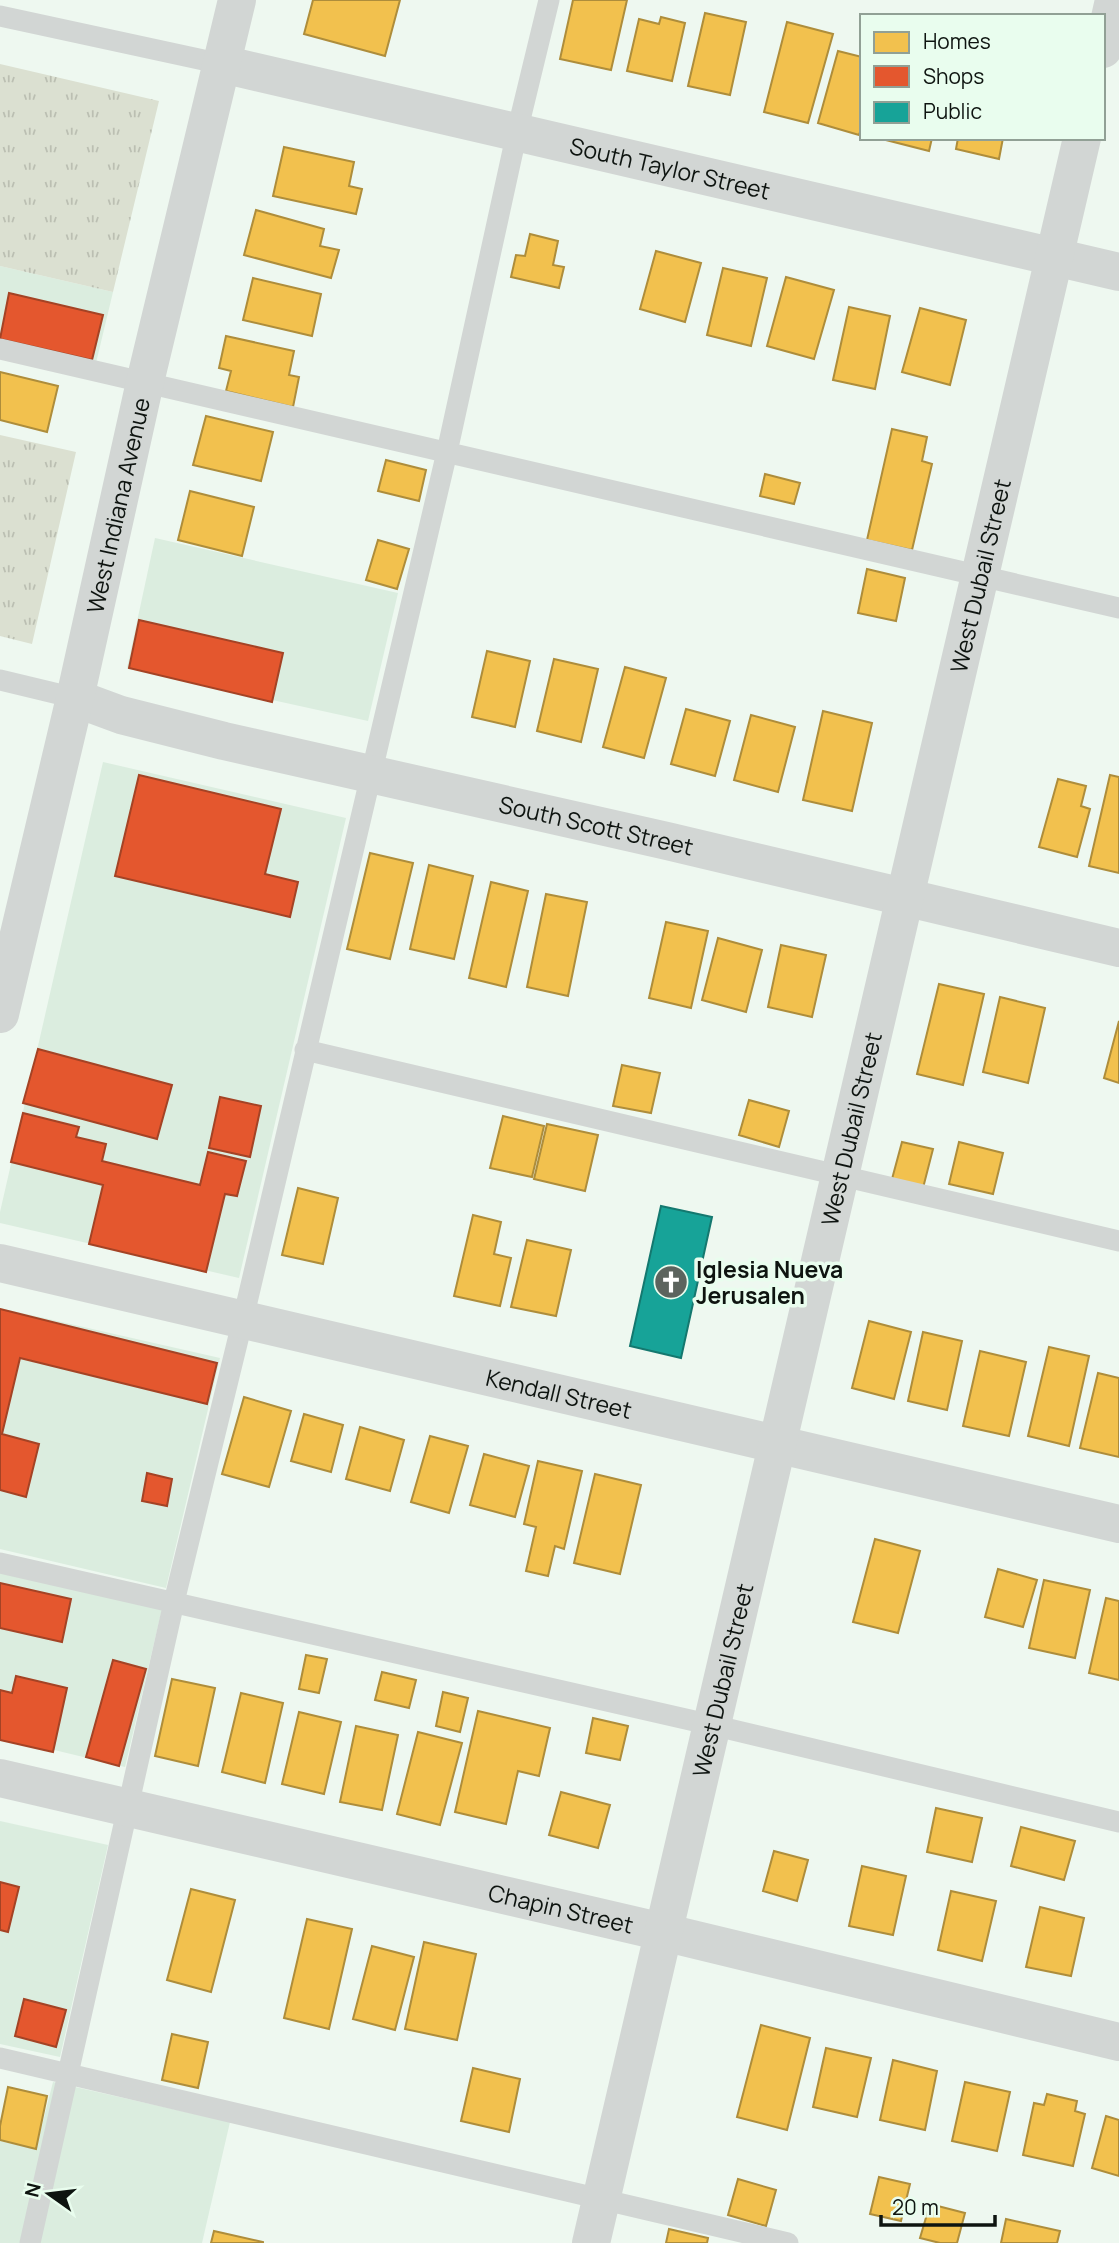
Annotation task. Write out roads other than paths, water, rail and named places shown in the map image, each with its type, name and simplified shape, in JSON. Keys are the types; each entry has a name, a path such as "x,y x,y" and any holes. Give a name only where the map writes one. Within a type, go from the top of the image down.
{"street":[{"name":"West Indiana Avenue","path":"0,1014 75,698 145,382 237,0"},
{"path":"1105,40 1114,0"},
{"name":"South Taylor Street","path":"222,64 1119,272"},
{"name":"West Dubail Street","path":"591,2243 1082,140"},
{"name":"South Scott Street","path":"75,698 134,718 1119,948"},
{"name":"Kendall Street","path":"0,1263 1119,1524"},
{"name":"Chapin Street","path":"0,1778 663,1932 1119,2042"}],"lane":[{"path":"30,2243 174,1602 446,452 549,0"},
{"path":"0,16 222,64"},
{"path":"0,349 1119,608"},
{"path":"0,680 75,698"},
{"path":"305,1050 1119,1241"},
{"path":"0,1563 712,1725 1119,1822"},
{"path":"0,2058 788,2243"}],"place":[{"name":"Iglesia Nueva Jerusalen","path":"671,1282"}]}
